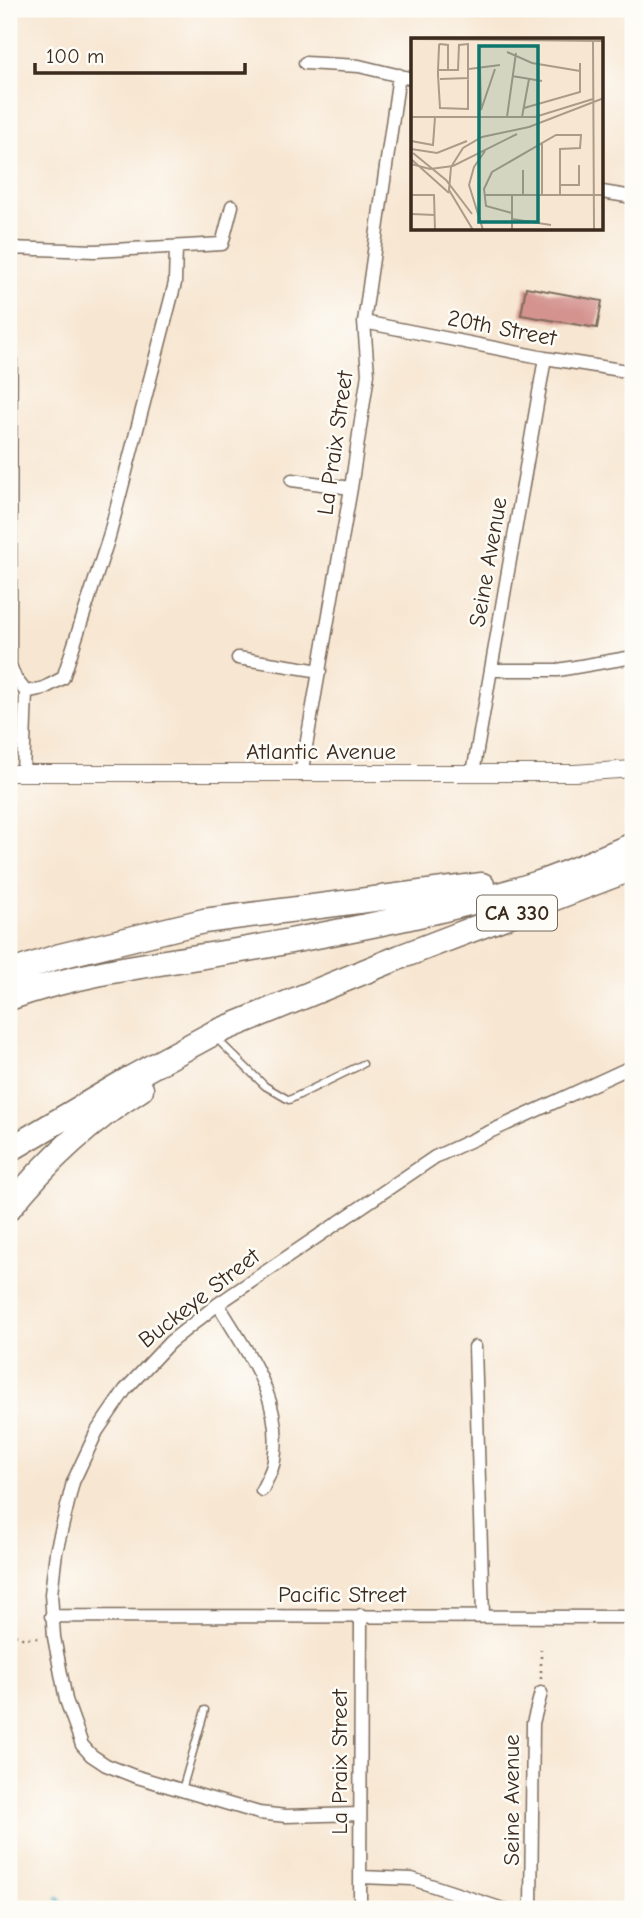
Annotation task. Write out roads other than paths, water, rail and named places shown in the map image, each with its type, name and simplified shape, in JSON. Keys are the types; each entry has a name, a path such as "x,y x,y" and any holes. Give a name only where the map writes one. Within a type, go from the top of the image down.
{"highway":[{"path":"9,974 60,956 204,921 410,896 539,873 633,839"},
{"path":"9,998 36,988 103,973 288,941 456,906 541,882 633,845"},
{"name":"CA 330","path":"218,1037 296,1000 400,957 633,868"},
{"path":"9,1150 131,1078 218,1037"},
{"path":"9,1208 47,1164 90,1126 218,1037"}],"street":[{"path":"305,64 359,66 411,78"},
{"name":"La Praix Street","path":"301,775 368,374 364,322 399,75"},
{"path":"604,192 633,197"},
{"path":"16,773 26,692 15,678 10,665 10,248 94,251 222,244 232,206"},
{"path":"26,692 44,688 63,678 109,537 175,283 176,247"},
{"name":"20th Street","path":"364,322 545,358 633,372"},
{"name":"Seine Avenue","path":"473,772 545,358"},
{"path":"292,480 351,488"},
{"path":"238,657 320,671"},
{"path":"491,670 558,670 633,657"},
{"name":"Atlantic Avenue","path":"16,773 301,775 575,773 633,769"},
{"name":"Buckeye Street","path":"360,1814 286,1816 259,1813 106,1765 82,1745 66,1700 51,1616 56,1552 73,1482 97,1431 125,1390 170,1342 218,1304 435,1157 633,1066"},
{"path":"218,1304 263,1379 275,1415 274,1463 262,1490"},
{"path":"475,1347 483,1616"},
{"name":"La Praix Street","path":"360,1909 361,1615"},
{"name":"Pacific Street","path":"51,1616 633,1617"},
{"name":"Seine Avenue","path":"531,1909 533,1723 541,1693"},
{"path":"360,1877 412,1879 503,1909"}],"lane":[{"path":"218,1037 265,1086 289,1100 363,1064"},
{"path":"182,1790 205,1710"}],"waterway":[{"path":"58,1898 63,1909"}]}
